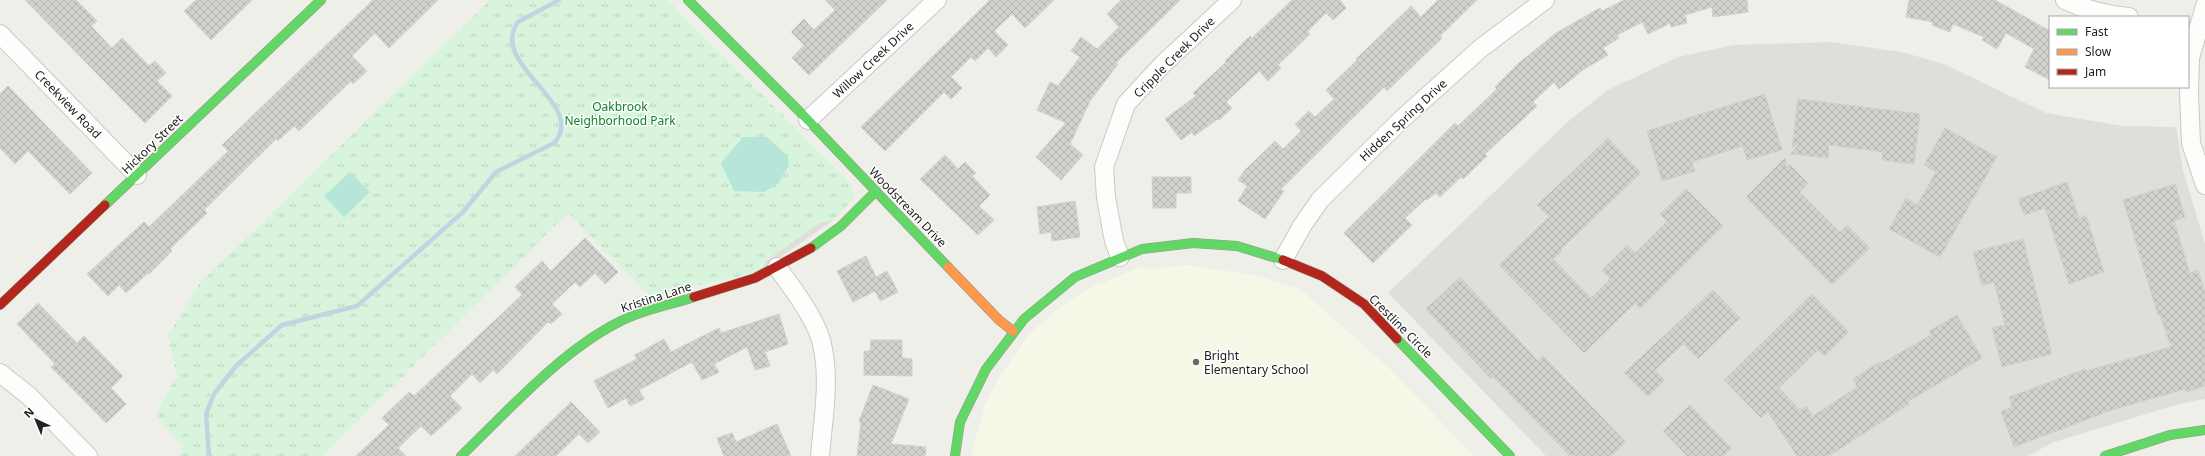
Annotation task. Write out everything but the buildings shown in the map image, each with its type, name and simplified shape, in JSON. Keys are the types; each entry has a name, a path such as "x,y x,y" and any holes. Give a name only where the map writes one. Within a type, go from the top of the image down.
{"street":[{"name":"Hickory Street","path":"0,305 321,0"},
{"name":"Woodstream Drive","path":"688,0 808,120 999,320 1013,331"},
{"name":"Willow Creek Drive","path":"808,120 937,0"},
{"name":"Cripple Creek Drive","path":"1120,257 1114,240 1106,198 1104,167 1126,104 1163,64 1232,0"},
{"name":"Hidden Spring Drive","path":"1283,260 1302,226 1320,200 1336,184 1402,119 1481,48 1545,0"},
{"path":"2065,0 2076,5 2115,16"},
{"path":"2205,6 2194,23 2190,58 2189,93 2191,143 2205,185"},
{"name":"Creekview Road","path":"0,34 137,175"},
{"name":"Kristina Lane","path":"461,456 564,358 586,340 620,321 755,278 777,267 807,251 841,226 876,191"},
{"name":"Crestline Circle","path":"1013,331 1024,319 1075,277 1120,257 1142,249 1193,243 1237,246 1283,260 1322,276 1364,304 1510,456"},
{"path":"777,267 800,300 821,340 827,387 820,456"},
{"path":"955,456 960,422 986,369 1013,331"},
{"path":"0,373 29,396 88,456"},
{"path":"2105,456 2170,436 2205,430"}],"shaded area":[{"path":"1831,42 1902,52 1944,64 2046,113 2123,126 2176,127 2183,170 2205,244 2205,399 2179,404 2054,442 2028,456 1546,456 1388,293 1571,119 1608,90 1678,57 1734,45"},
{"path":"835,219 759,272 767,260 819,223"},
{"name":"Bright Elementary School","path":"1187,265 1258,276 1300,289 1389,368 1474,456 971,456 985,404 998,379 1029,334 1064,304 1095,285 1106,282 1140,267 1151,269"}],"green space":[{"name":"Oakbrook Neighborhood Park","path":"490,0 668,0 852,186 854,198 835,219 819,223 767,260 759,272 650,296 568,213 323,456 180,456 182,447 156,414 177,375 168,335 199,284"},
{"path":"743,137 767,137 788,156 789,165 778,184 764,192 734,191 721,163"},
{"path":"350,172 370,192 344,217 324,196"}],"waterway":[{"path":"209,456 206,414 214,394 236,366 282,325 357,306 463,212 496,172 554,143 561,128 559,114 550,99 525,69 515,54 512,38 518,22 559,0"}],"traffic: fast":[{"path":"105,205 321,0"},
{"path":"688,0 808,120 948,267"},
{"path":"811,248 841,226 876,191"},
{"path":"955,456 960,422 986,369 1024,319 1075,277 1142,249 1193,243 1237,246 1283,260"},
{"path":"461,456 516,401 556,365 597,334 637,314 694,297"},
{"path":"1397,339 1510,456"},
{"path":"2105,456 2170,435 2205,430"}],"traffic: slow":[{"path":"948,267 999,320 1013,331"}],"traffic: jam":[{"path":"0,305 105,205"},
{"path":"694,297 755,278 811,248"},
{"path":"1283,260 1322,276 1364,304 1397,339"}],"place":[{"name":"Bright Elementary School","path":"1196,362"}]}
